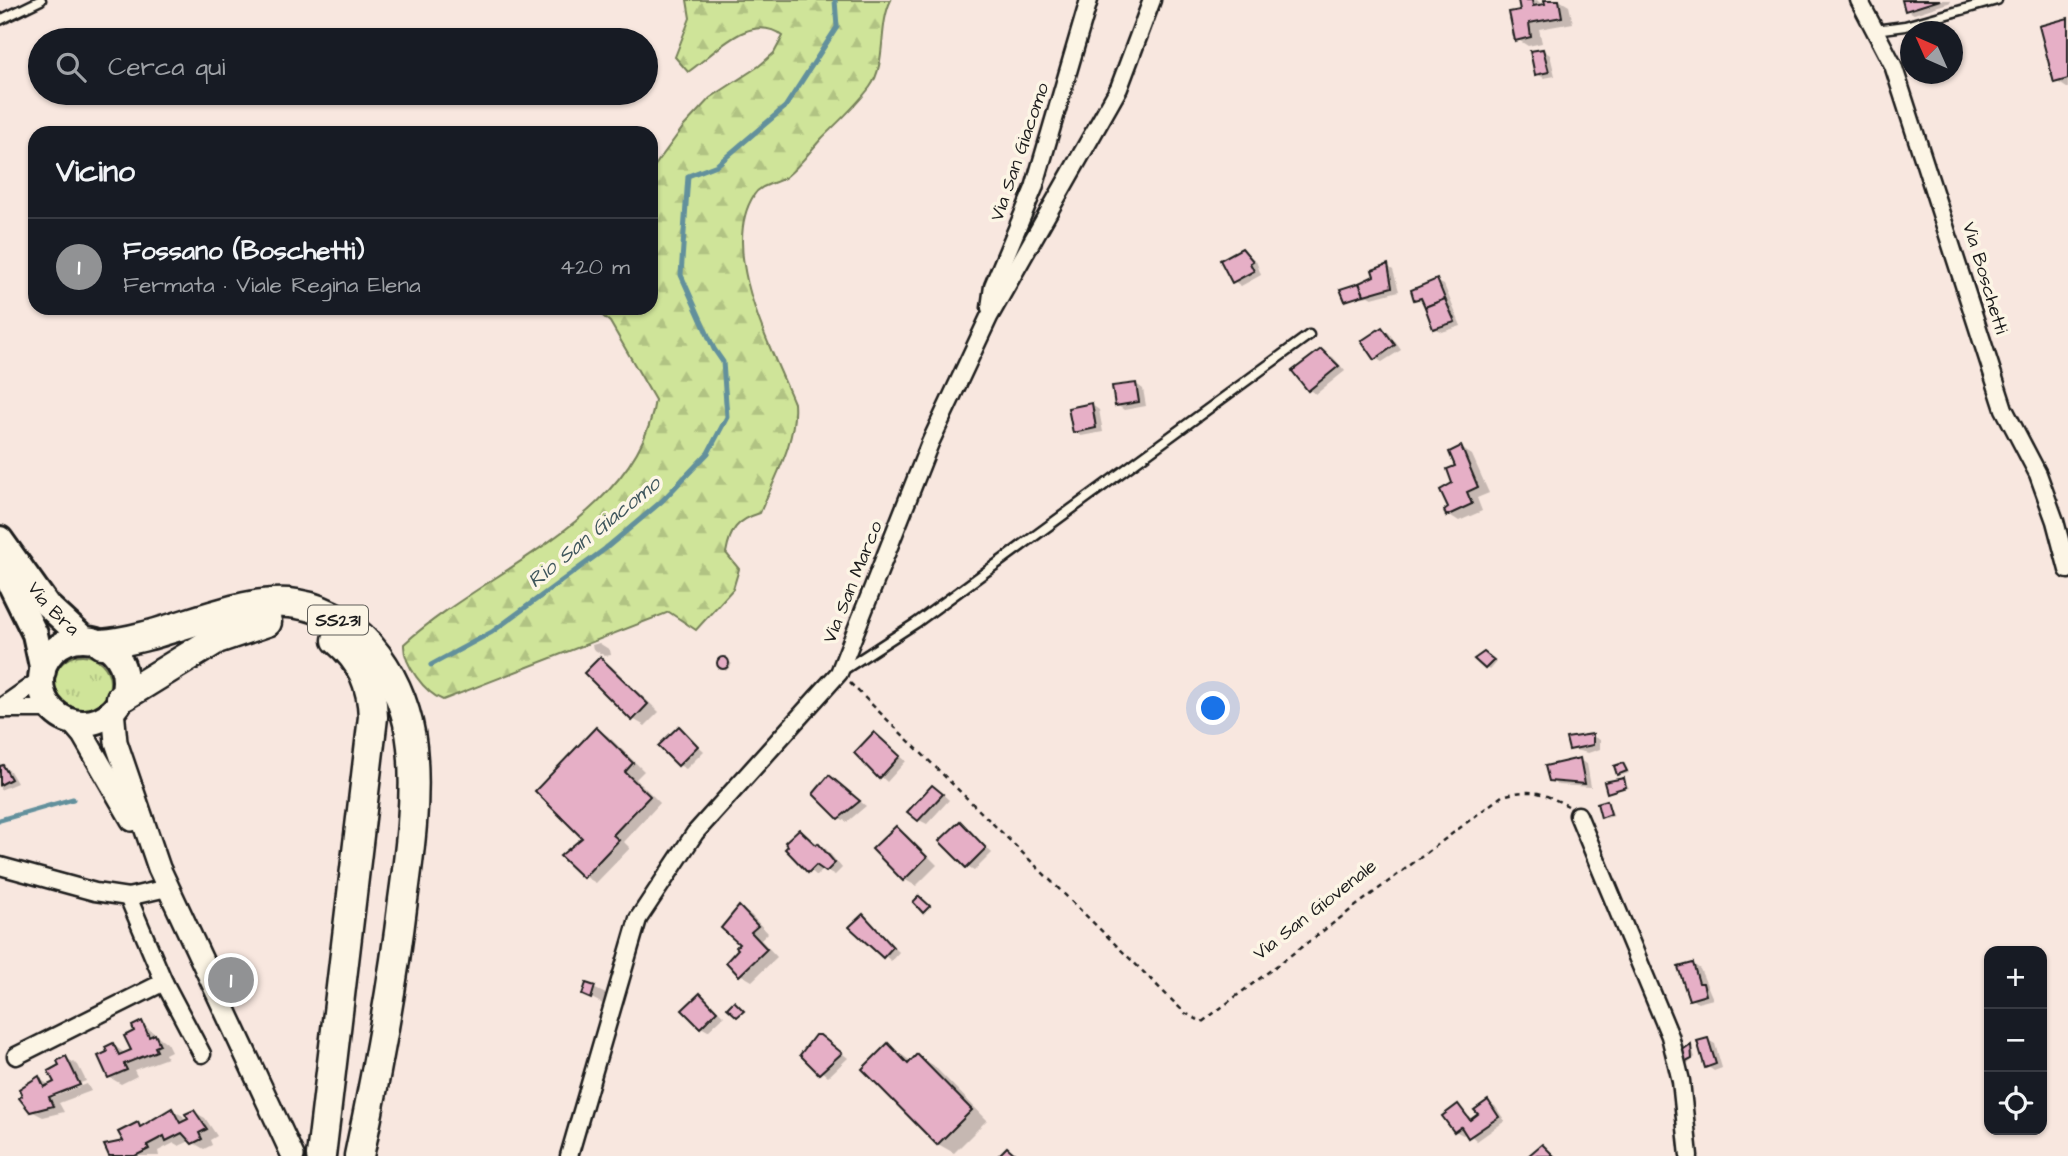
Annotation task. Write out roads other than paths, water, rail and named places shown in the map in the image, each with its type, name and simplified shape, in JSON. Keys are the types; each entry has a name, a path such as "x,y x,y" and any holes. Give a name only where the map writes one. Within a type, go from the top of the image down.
{"highway":[{"name":"SS231","path":"93,642 154,635 245,608 281,603 300,604 333,617 354,632 389,673 398,691 412,745 411,841 394,975 359,1156"},
{"name":"SS231","path":"117,704 217,639 272,621 296,620 325,631 353,655 369,682 372,696 371,738 321,1156"}],"main road":[{"name":"Via Bra","path":"0,538 47,605 93,642"},
{"name":"Via Bra","path":"0,563 35,634 42,675"},
{"name":"SS231","path":"42,675 55,651 65,644 93,642"},
{"path":"93,642 110,649 122,666 125,677 117,704 116,742 159,868 293,1156"},
{"path":"42,675 44,696 83,735 159,868"},
{"name":"SS231","path":"62,715 93,722 117,704"}],"street":[{"name":"Via San Giacomo","path":"989,317 993,286 1034,188 1090,0"},
{"name":"Via San Marco","path":"569,1156 638,919 695,833 839,673 930,443 989,317 1119,88 1152,0"},
{"name":"Via Boschetti","path":"1858,0 1893,65 2004,409 2038,474 2055,521 2068,570"},
{"path":"0,709 42,675"},
{"path":"0,709 62,715"},
{"path":"1578,815 1670,1037 1681,1081 1689,1156"},
{"path":"0,866 95,892 128,897 167,888"},
{"path":"128,897 164,982 202,1054"},
{"path":"16,1056 164,982"}],"lane":[{"path":"0,20 41,0"},
{"path":"1874,30 1905,26 1997,0"},
{"path":"839,673 916,623 1309,335"}],"waterway":[{"name":"Rio San Giacomo","path":"431,665 492,632 605,549 662,501 708,453 727,417 723,362 714,349 681,275 688,176 717,165 785,107 837,27 835,0"},
{"name":"Rio San Giacomo","path":"0,820 73,799"}],"place":[{"name":"Fossano (Boschetti)","path":"231,980"}]}
